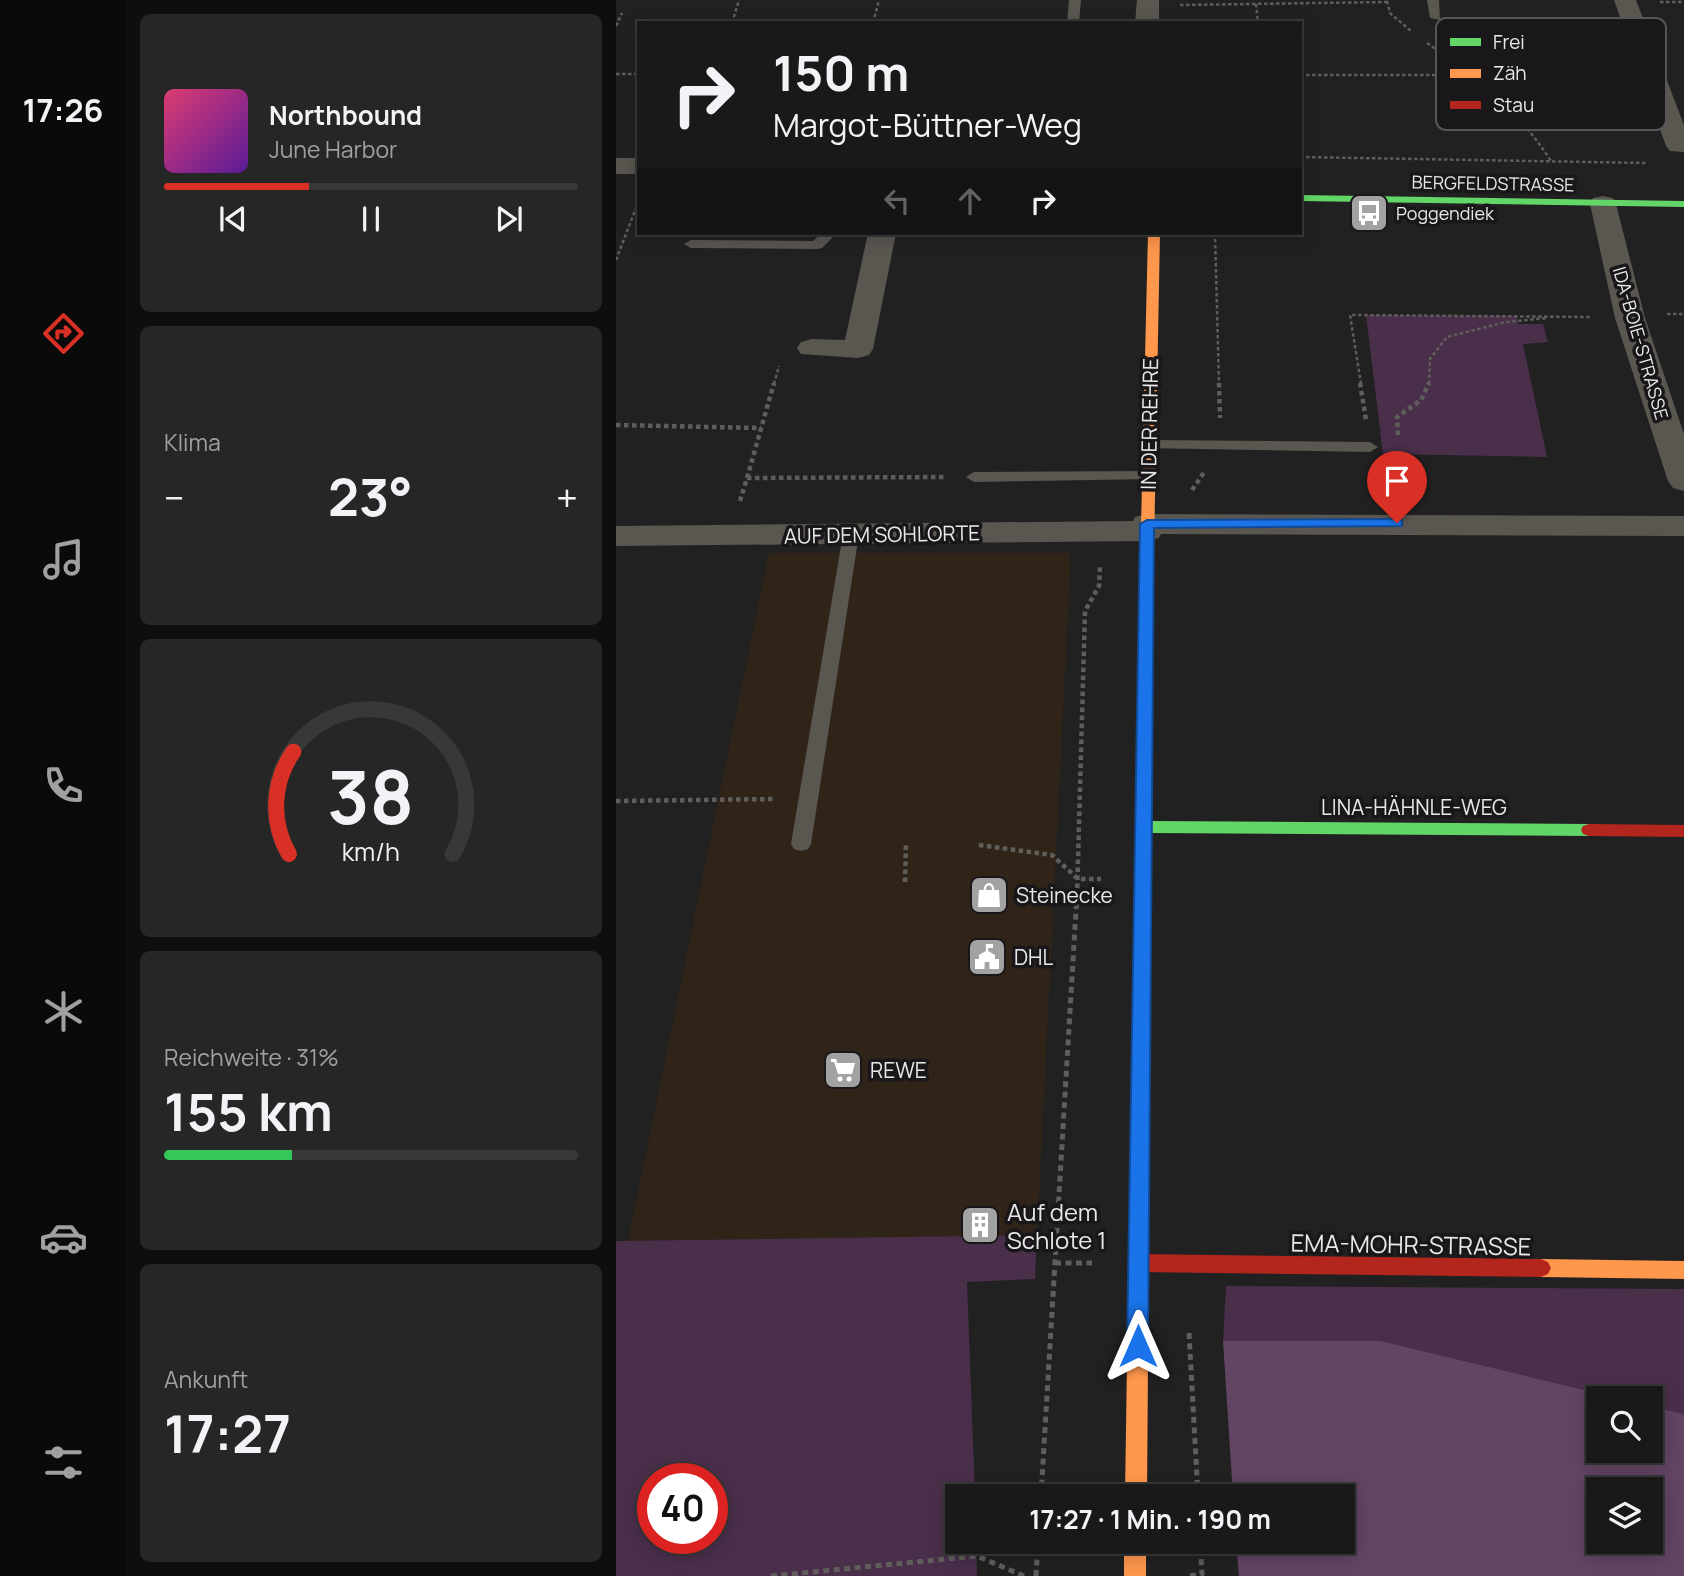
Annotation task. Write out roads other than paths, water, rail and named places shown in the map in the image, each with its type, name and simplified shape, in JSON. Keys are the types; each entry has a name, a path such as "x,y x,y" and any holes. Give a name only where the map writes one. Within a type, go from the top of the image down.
{"street":[{"path":"1625,0 1632,18"},
{"path":"1666,111 1679,146"},
{"path":"616,166 637,166"},
{"name":"BERGFELDSTRASSE","path":"1302,198 1684,204"},
{"name":"IDA-BOIE-STRASSE","path":"1603,204 1630,318 1678,445 1684,481"},
{"path":"812,348 859,349 881,235"},
{"name":"IN DER REHRE","path":"1136,1484 1147,527 1154,235"},
{"name":"AUF DEM SOHLORTE","path":"616,536 1102,531 1147,527 1397,523 1684,526"},
{"name":"LINA-HÄHNLE-WEG","path":"1143,827 1684,831"},
{"name":"EMA-MOHR-STRASSE","path":"1138,1264 1684,1270"},
{"path":"1135,1554 1135,1576"}],"lane":[{"path":"1073,21 1075,0"},
{"path":"1433,0 1436,18"},
{"path":"691,244 817,245 828,235"},
{"path":"1149,445 1370,447"},
{"path":"974,477 1148,476"},
{"path":"801,844 851,534"}],"place":[{"name":"Poggendiek","path":"1369,213"},
{"name":"Steinecke","path":"989,895"},
{"name":"DHL","path":"987,957"},
{"name":"REWE","path":"843,1070"},
{"name":"Auf dem Schlote 1","path":"980,1225"}]}
